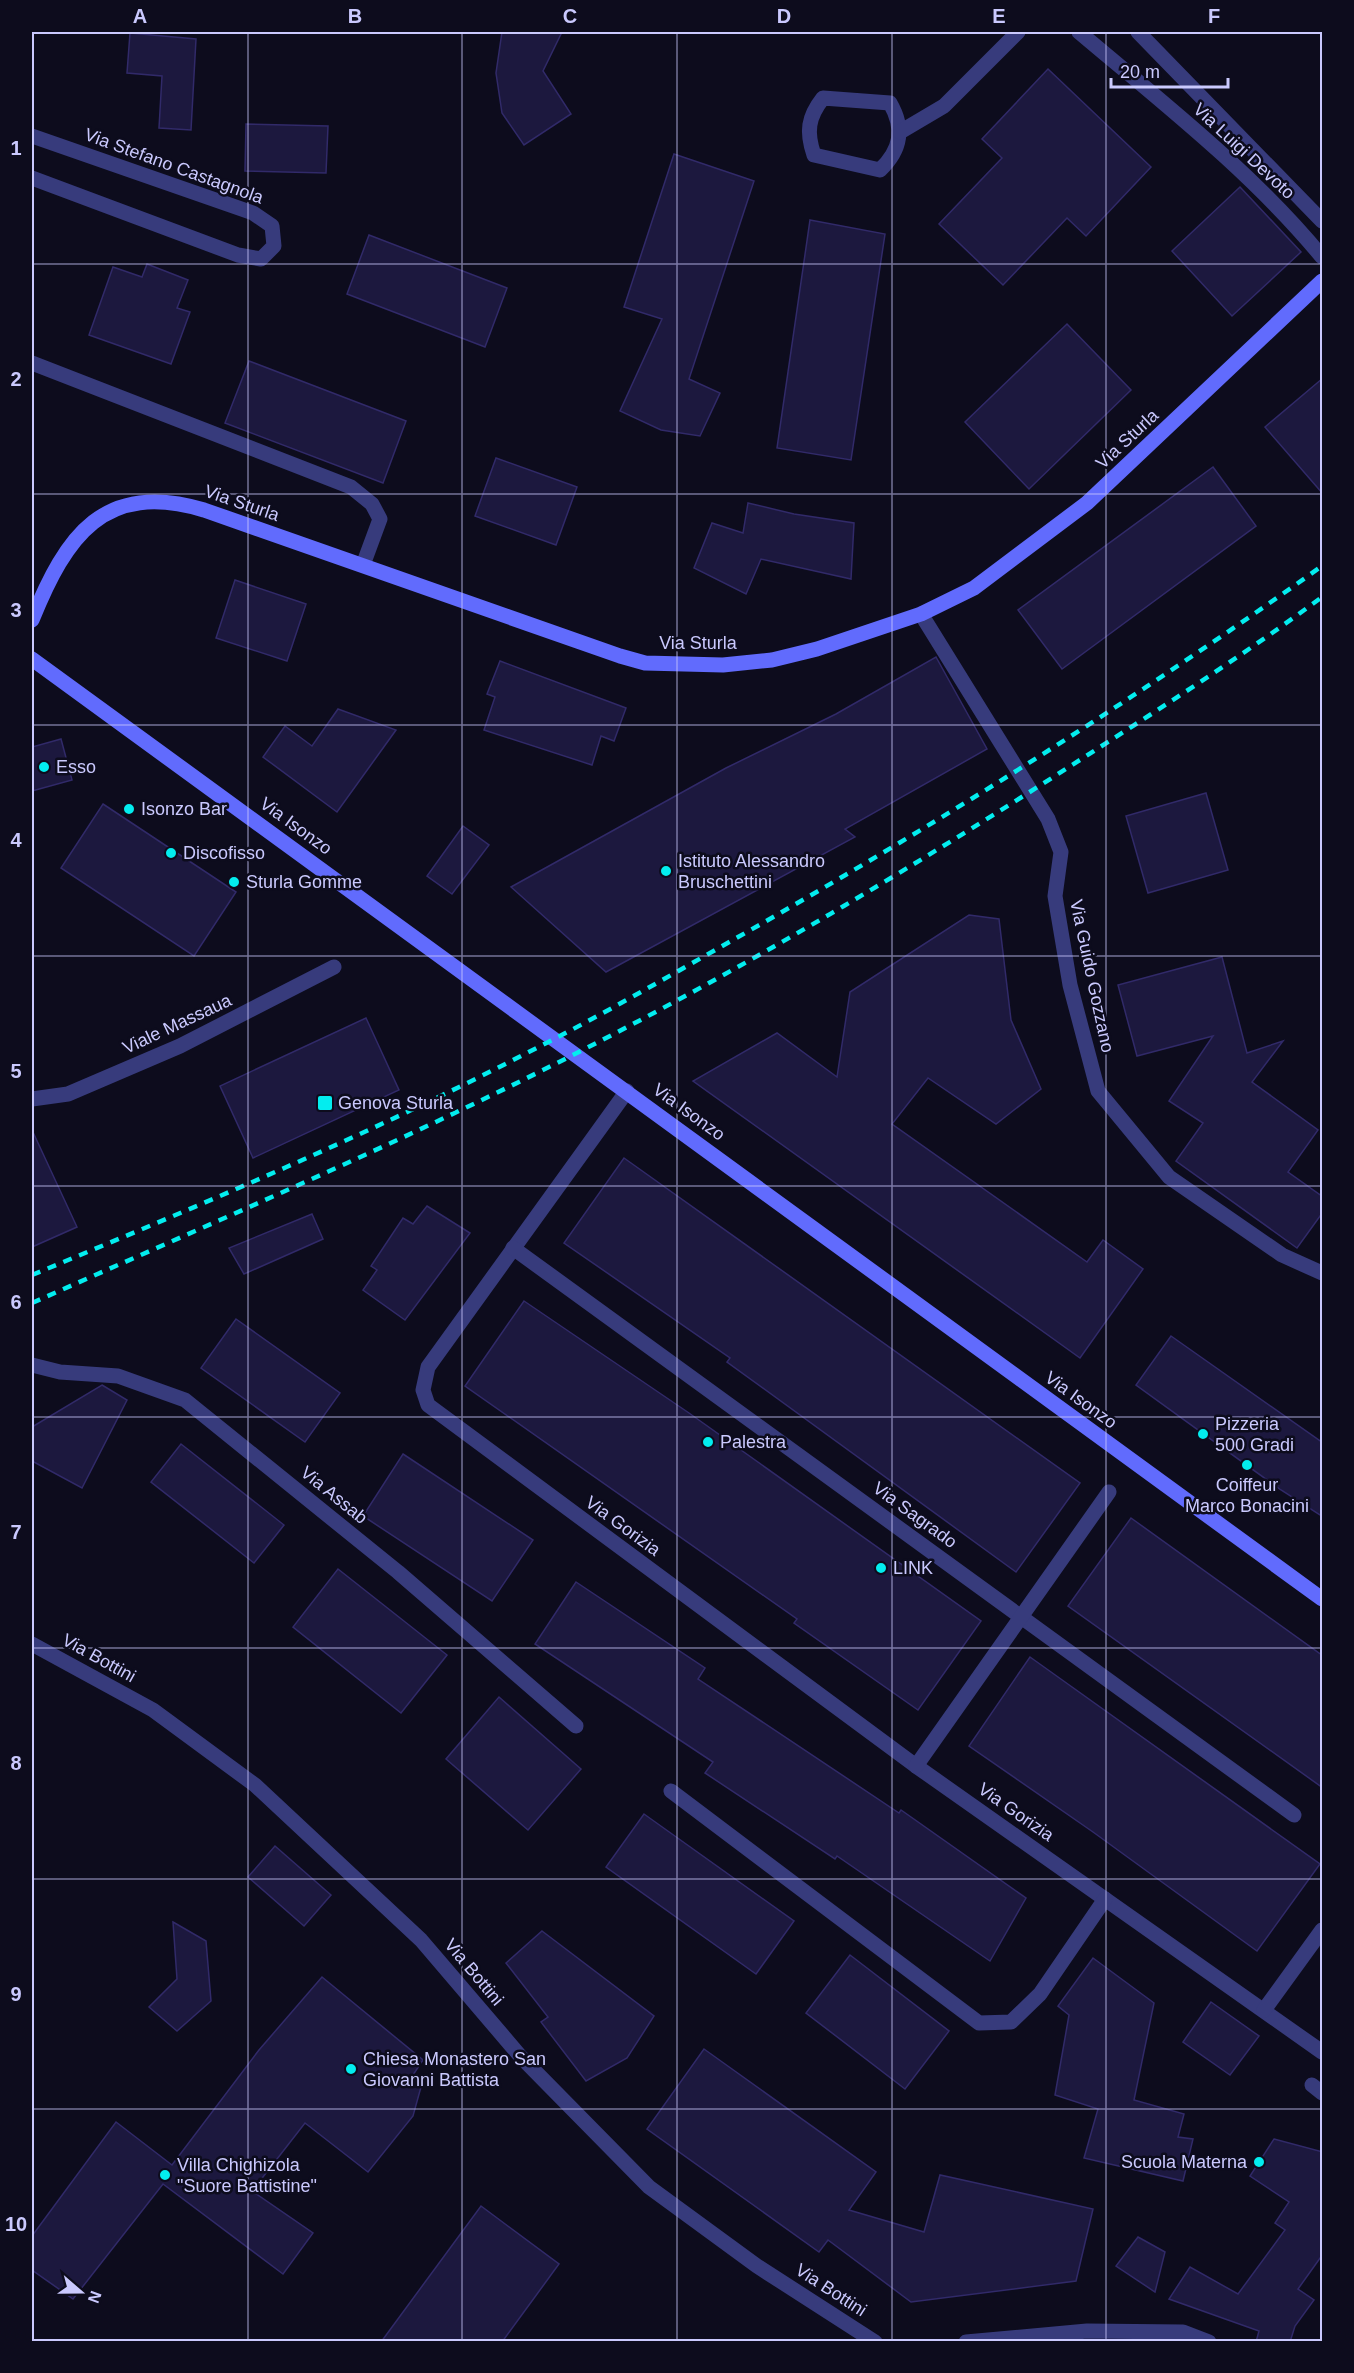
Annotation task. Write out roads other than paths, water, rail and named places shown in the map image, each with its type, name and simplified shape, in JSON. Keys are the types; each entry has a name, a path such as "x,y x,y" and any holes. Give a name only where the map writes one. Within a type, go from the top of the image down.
{"main road":[{"name":"Via Sturla","path":"32,620 43,593 80,534 112,509 138,501 157,500 180,502 645,663 723,665 772,660 817,650 921,614 974,588 1087,504 1323,281"},
{"name":"Via Isonzo","path":"32,659 627,1090 1323,1599"}],"street":[{"path":"900,132 944,106 1018,32"},
{"name":"Via Luigi Devoto","path":"1079,32 1220,152 1299,229 1323,257"},
{"path":"1138,32 1323,221"},
{"path":"823,98 890,103 898,117 900,132 898,147 880,170 814,155 809,140 808,124 813,111 823,98"},
{"name":"Via Stefano Castagnola","path":"32,136 253,213 272,226 274,246 261,259 238,255 32,178"},
{"path":"32,363 351,487 372,504 380,519 363,565"},
{"name":"Via Guido Gozzano","path":"921,614 1048,819 1061,852 1055,896 1070,985 1098,1091 1169,1177 1282,1255 1323,1273"},
{"name":"Viale Massaua","path":"32,1099 68,1094 170,1050 334,967"},
{"name":"Via Gorizia","path":"627,1090 428,1367 423,1390 428,1405 915,1766 1323,2052"},
{"name":"Via Sagrado","path":"513,1248 1294,1815"},
{"name":"Via Assab","path":"32,1365 60,1372 118,1376 185,1400 398,1572 576,1726"},
{"path":"915,1766 1109,1492"},
{"name":"Via Bottini","path":"32,1644 153,1710 255,1785 421,1940 520,2057 649,2187 758,2266 875,2342"},
{"path":"671,1791 980,2023 1011,2022 1040,1994 1105,1899"},
{"path":"1264,2010 1323,1930"},
{"path":"966,2342 1087,2331 1183,2332 1209,2342"}],"railway":[{"path":"32,1275 339,1144 459,1087 605,1012 821,890 967,802 1182,663 1322,566"},
{"path":"32,1303 412,1133 537,1073 671,1004 802,931 994,814 1192,688 1322,597"}],"place":[{"name":"Esso","path":"44,767"},
{"name":"Isonzo Bar","path":"129,809"},
{"name":"Discofisso","path":"171,853"},
{"name":"Istituto Alessandro Bruschettini","path":"666,871"},
{"name":"Sturla Gomme","path":"234,882"},
{"name":"Genova Sturla","path":"325,1103"},
{"name":"Pizzeria 500 Gradi","path":"1203,1434"},
{"name":"Palestra","path":"708,1442"},
{"name":"Coiffeur Marco Bonacini","path":"1247,1465"},
{"name":"LINK","path":"881,1568"},
{"name":"Chiesa Monastero San Giovanni Battista","path":"351,2069"},
{"name":"Scuola Materna","path":"1259,2162"},
{"name":"Villa Chighizola \"Suore Battistine\"","path":"165,2175"}]}
